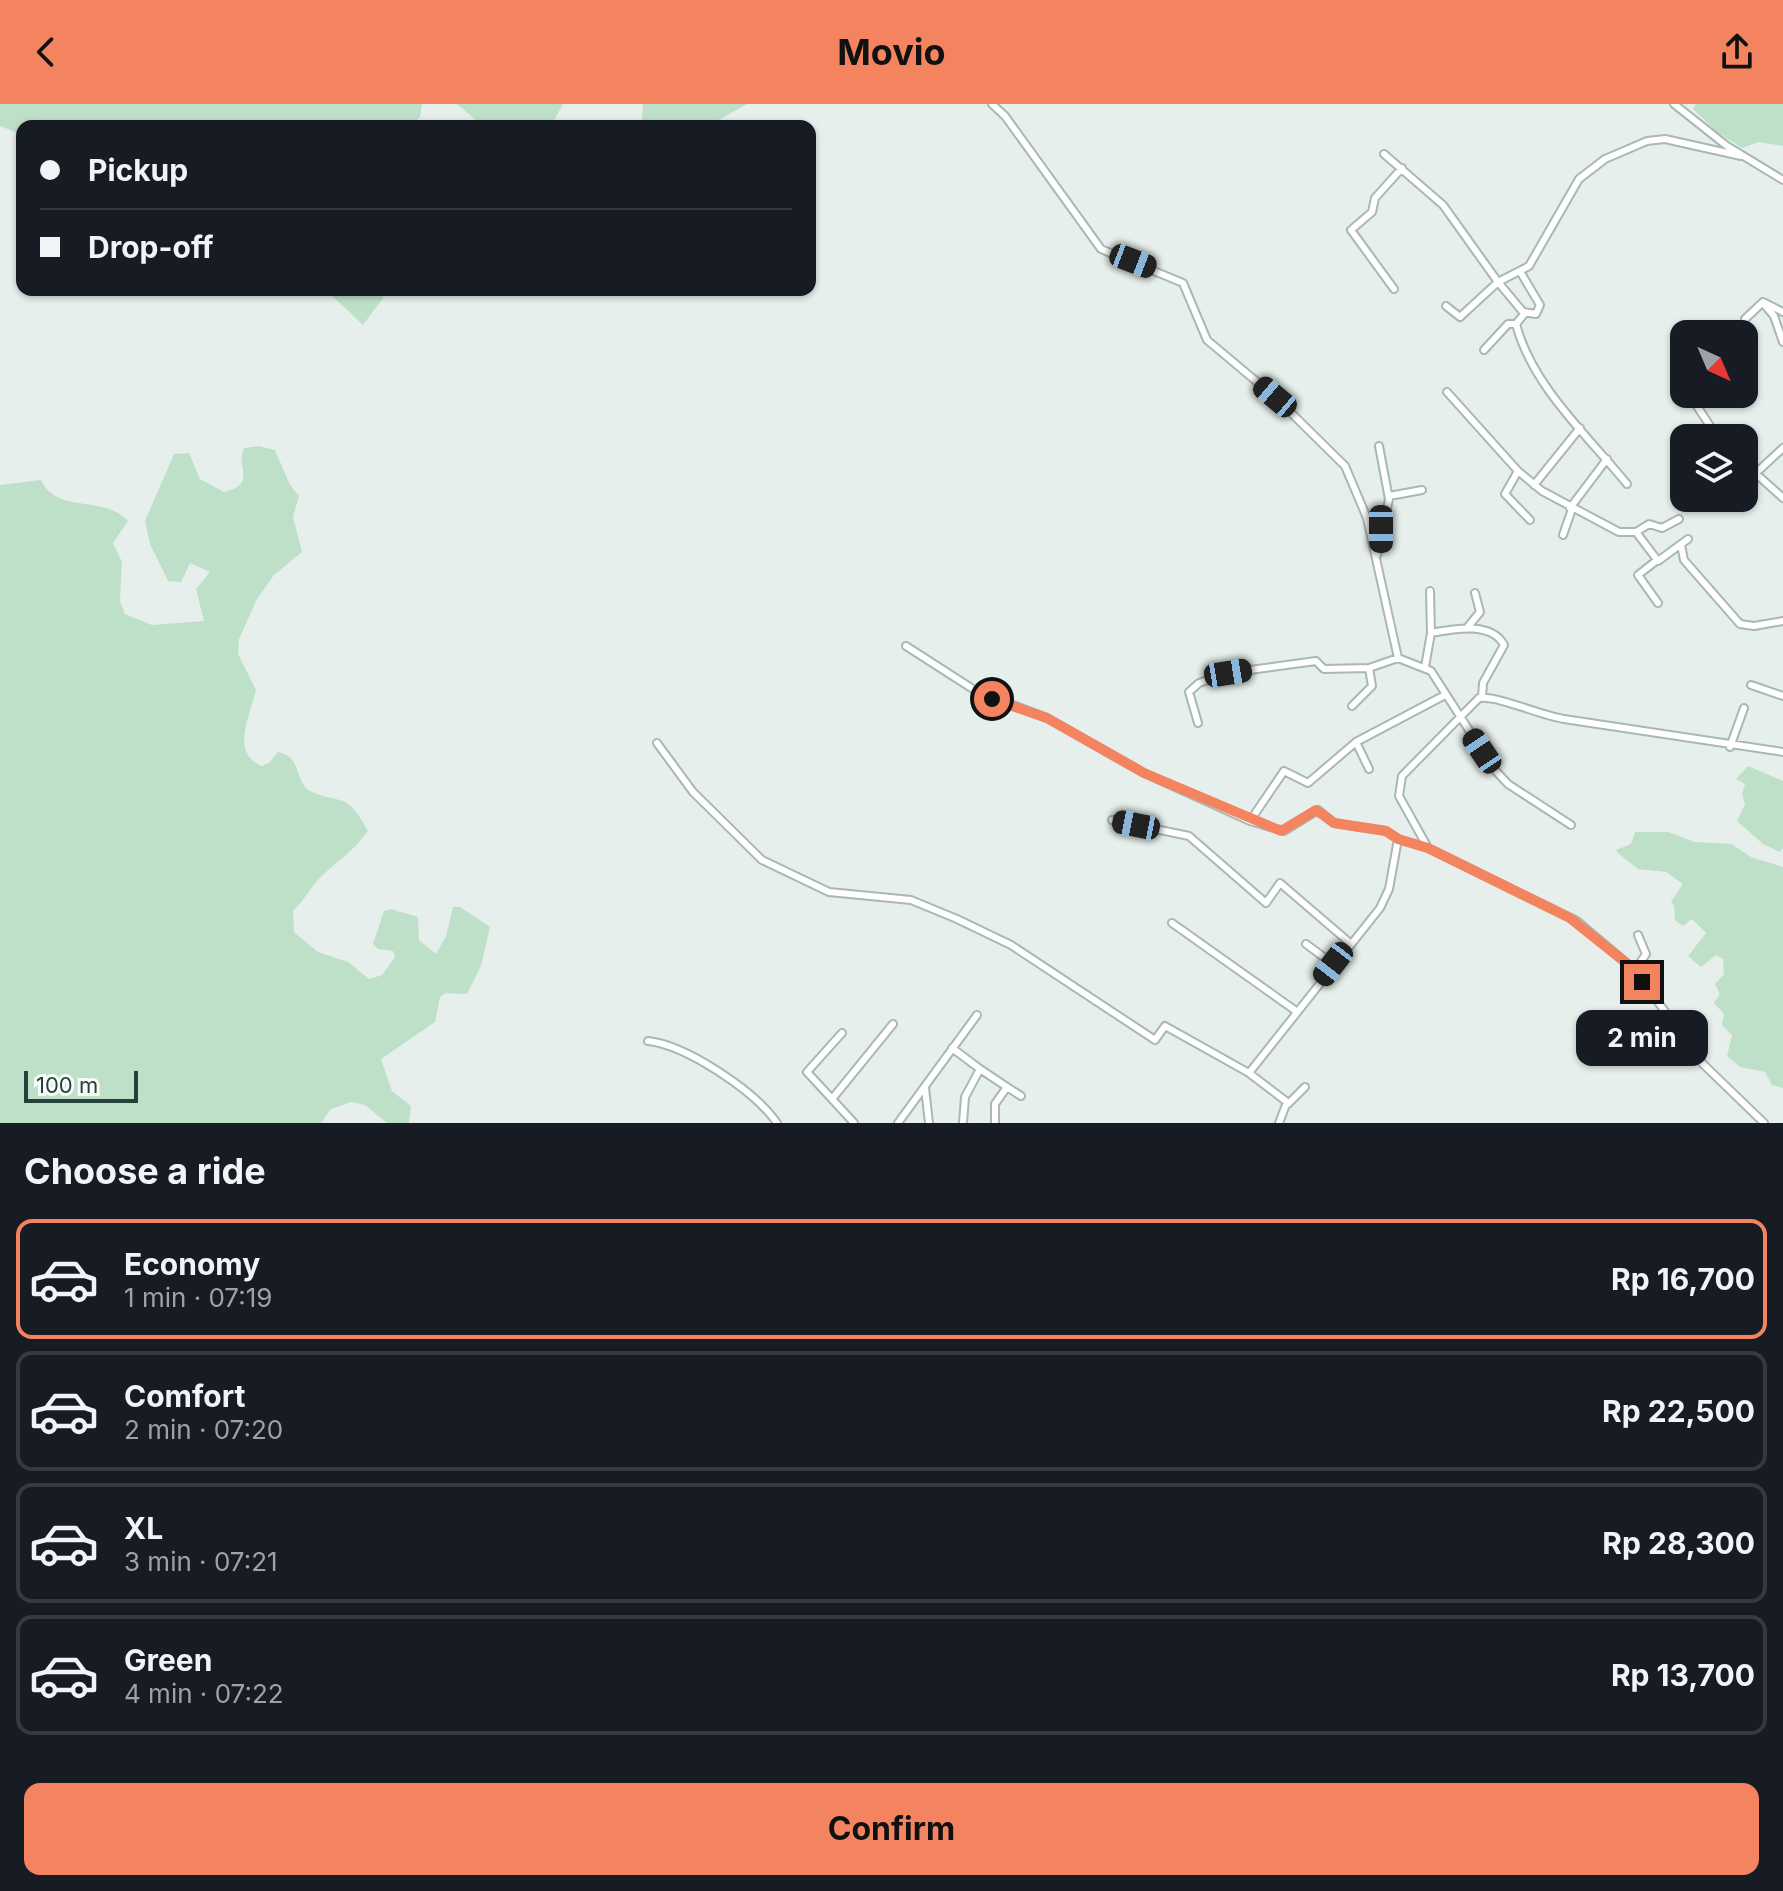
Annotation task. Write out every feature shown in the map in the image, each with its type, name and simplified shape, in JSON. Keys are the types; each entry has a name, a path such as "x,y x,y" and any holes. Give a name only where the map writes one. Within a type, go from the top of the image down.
{"street":[{"path":"992,104 1005,116 1101,249 1183,283 1207,340 1339,457 1362,504 1377,555 1398,658"},
{"path":"1674,104 1741,156 1783,180"},
{"path":"1446,306 1460,317 1498,282 1521,273 1531,262 1579,179 1605,159 1654,139 1687,143 1741,156"},
{"path":"1384,154 1450,213 1498,282 1525,313 1536,314 1540,305 1521,273"},
{"path":"1394,289 1351,230 1372,212 1375,198 1402,168"},
{"path":"1763,302 1783,312"},
{"path":"1745,319 1763,302"},
{"path":"1763,302 1774,316 1783,342"},
{"path":"1516,324 1525,313"},
{"path":"1484,350 1508,324 1516,324"},
{"path":"1516,324 1529,358 1580,428 1627,484"},
{"path":"1447,392 1518,471 1571,509 1626,534 1649,524 1662,528 1679,519"},
{"path":"1534,485 1580,428"},
{"path":"1377,555 1389,496 1379,446"},
{"path":"1758,471 1783,448"},
{"path":"1563,535 1571,509 1607,459"},
{"path":"1518,471 1505,494 1530,520"},
{"path":"1758,475 1783,498"},
{"path":"1389,496 1422,490"},
{"path":"1636,532 1656,561"},
{"path":"1658,603 1638,575 1688,539"},
{"path":"1681,545 1684,560 1740,624 1754,626 1783,621"},
{"path":"1425,667 1431,633 1430,591"},
{"path":"1467,628 1480,612 1475,593"},
{"path":"1428,848 1399,796 1399,784 1405,770 1458,715 1482,697 1483,683 1504,644 1497,637 1467,628 1431,633"},
{"path":"906,646 976,691 1047,718 1144,773 1250,821 1284,831 1316,810 1334,823 1376,828 1428,848 1570,918 1635,970 1702,1063 1764,1123"},
{"path":"1198,723 1188,693 1199,683 1213,677 1316,661 1324,669 1369,668 1398,658 1431,671 1458,715 1508,784 1571,825"},
{"path":"1352,706 1372,686 1369,668"},
{"path":"1751,685 1783,696"},
{"path":"1250,821 1284,771 1308,783 1356,742 1445,695"},
{"path":"1482,697 1537,714 1730,747 1783,752"},
{"path":"1730,747 1744,708"},
{"path":"1356,742 1369,769"},
{"path":"657,743 693,792 749,849 768,863 829,892 908,900 929,907 1011,945 1155,1040 1165,1026 1249,1073 1288,1104"},
{"path":"1112,820 1189,836 1266,903 1280,883 1350,943"},
{"path":"1249,1073 1387,895 1398,839"},
{"path":"1172,923 1296,1011"},
{"path":"1635,970 1646,954 1638,935"},
{"path":"1306,944 1333,964"},
{"path":"898,1123 977,1015"},
{"path":"832,1099 893,1024"},
{"path":"842,1033 807,1072 854,1123"},
{"path":"648,1041 667,1044 723,1076 763,1105 777,1123"},
{"path":"952,1048 1021,1096"},
{"path":"963,1123 965,1097 980,1069"},
{"path":"995,1123 995,1104 1007,1087"},
{"path":"1279,1123 1288,1104 1305,1087"},
{"path":"925,1088 929,1123"}],"green space":[{"path":"0,104 422,104 417,120 16,120 16,133 0,126"},
{"path":"457,104 563,104 554,120 476,120"},
{"path":"643,104 747,104 719,120 642,120"},
{"path":"1696,104 1783,104 1783,146 1759,142 1742,148 1716,131 1693,109"},
{"path":"332,296 383,296 363,325"},
{"path":"259,446 275,450 290,485 299,496 293,517 302,552 274,575 257,599 239,639 238,654 256,690 245,732 246,752 262,766 278,752 285,754 294,763 308,790 348,804 368,831 317,881 293,911 294,932 318,952 348,962 369,979 382,975 395,957 393,951 378,949 373,944 384,911 391,909 418,917 419,940 436,954 446,936 453,907 460,907 490,927 481,966 467,994 446,993 440,997 435,1022 381,1059 392,1091 411,1106 409,1123 387,1123 365,1105 351,1102 331,1109 321,1123 0,1123 0,485 41,480 48,491 58,497 118,513 128,521 113,543 122,562 120,601 125,614 152,625 204,621 196,589 210,572 190,563 181,582 168,581 150,544 145,521 174,454 189,453 200,479 224,492 234,489 243,480 244,448"},
{"path":"1748,766 1783,781 1783,848 1780,852 1763,844 1737,821 1745,804 1742,794 1745,784 1736,779"},
{"path":"1635,832 1668,832 1695,842 1731,844 1751,857 1783,867 1783,1088 1772,1085 1765,1072 1740,1067 1727,1056 1732,1035 1722,1025 1724,1014 1714,1003 1720,994 1715,984 1724,974 1723,959 1716,955 1701,967 1688,956 1706,933 1692,919 1683,926 1675,920 1671,902 1683,884 1666,872 1638,869 1618,853 1616,850 1631,844"}],"route":[{"path":"992,699 1047,718 1144,773 1250,821 1281,831 1318,810 1334,823 1386,831 1398,839 1428,848 1508,890 1577,921 1635,970 1642,982"}]}
